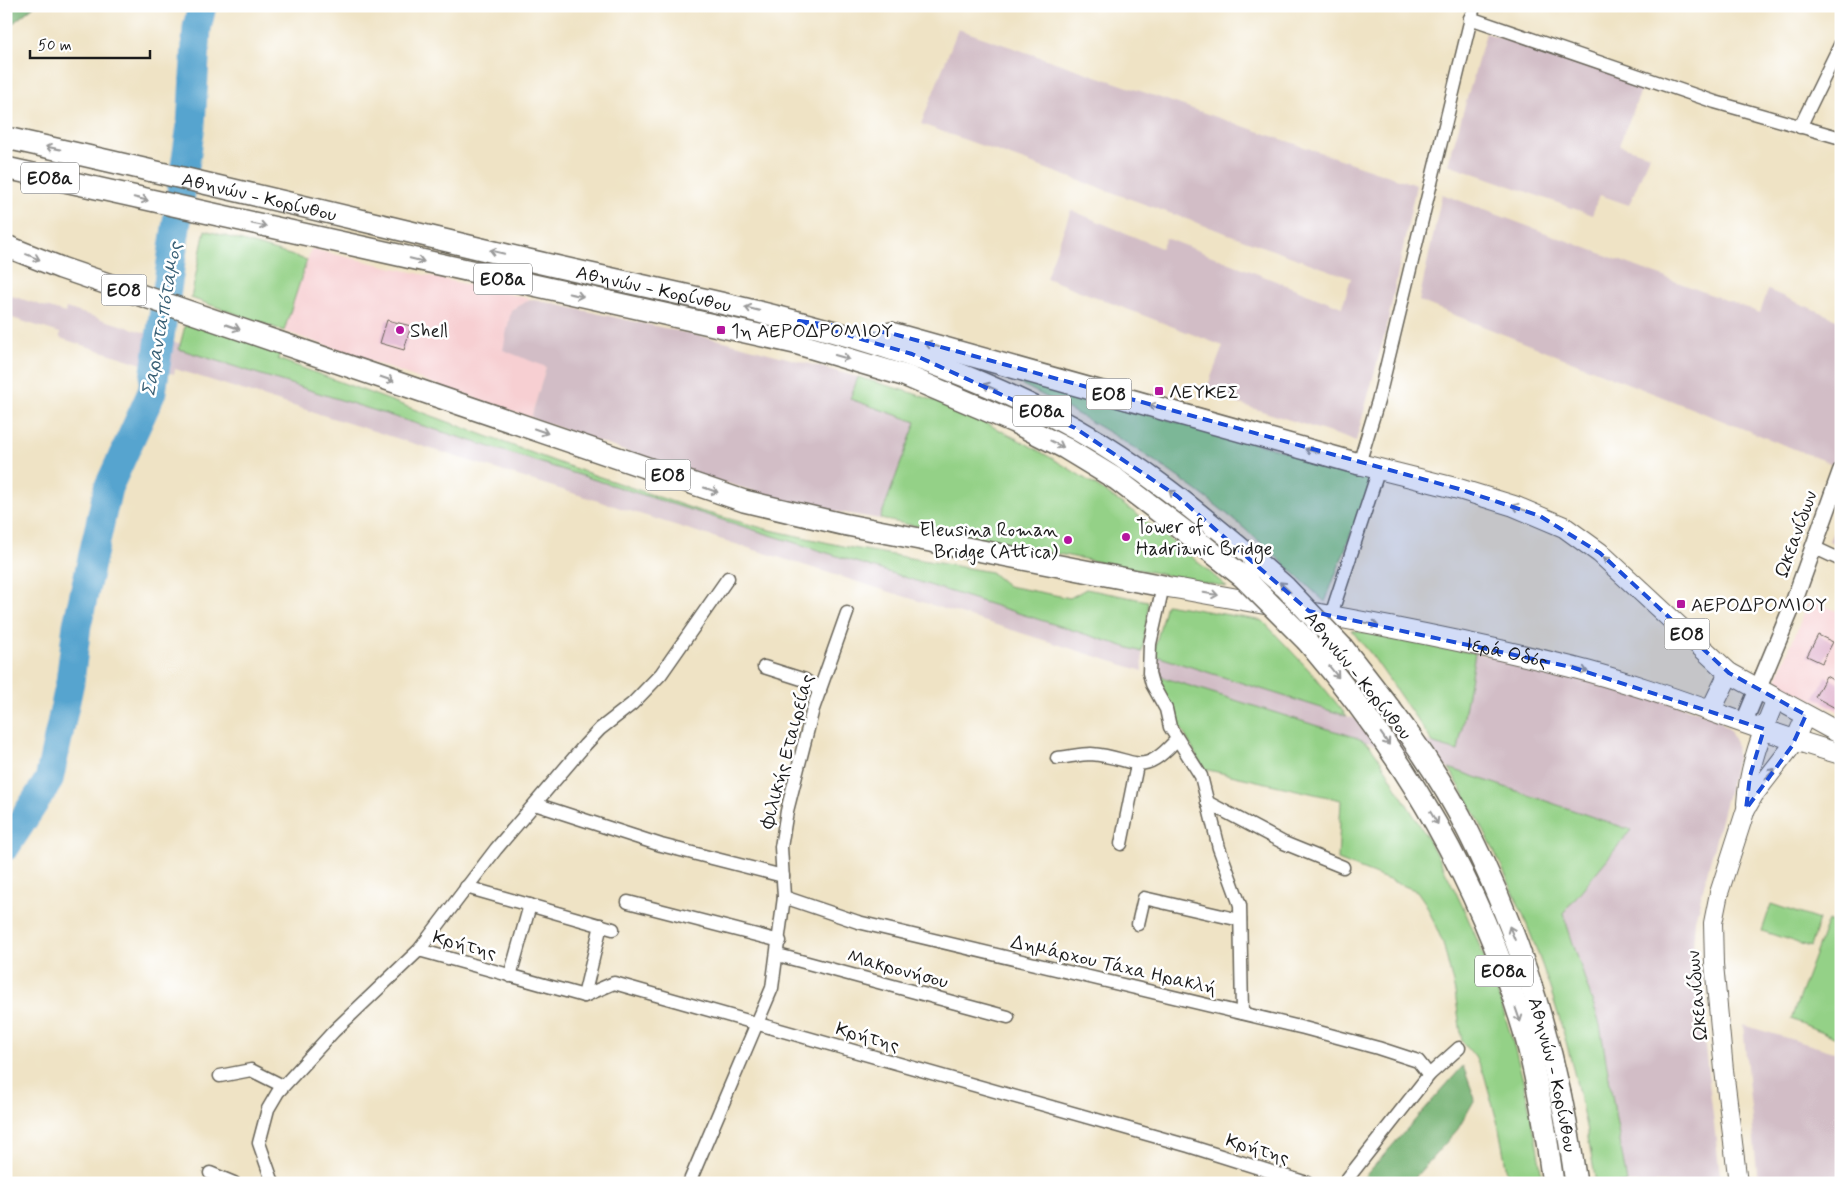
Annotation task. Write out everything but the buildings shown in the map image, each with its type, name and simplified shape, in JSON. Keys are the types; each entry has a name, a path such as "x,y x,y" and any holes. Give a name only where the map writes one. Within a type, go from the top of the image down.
{"highway":[{"name":"Αθηνών - Κορίνθου","path":"6,138 800,321 912,354 975,380 1075,428 1129,461 1176,496 1285,587 1343,648 1394,715 1442,786 1469,832 1523,959 1545,1026 1559,1086 1576,1183"},
{"name":"Αθηνών - Κορίνθου","path":"6,168 795,344 906,376 961,398 1066,448 1116,479 1243,577 1307,640 1359,704 1409,776 1448,842 1503,969 1524,1031 1539,1097 1553,1183"},
{"name":"ΕΟ8","path":"6,246 61,268 744,501 842,524 1163,586"},
{"name":"ΕΟ8","path":"800,321 890,333 1369,466"}],"main road":[{"name":"ΕΟ8","path":"1369,466 1514,506 1564,527 1600,553 1729,672 1841,734"},
{"name":"Ιερά Οδός","path":"1163,586 1331,615 1572,667 1711,710 1841,754"},
{"path":"1711,710 1729,672"},
{"name":"Ωκεανίδων","path":"1746,809 1750,776 1764,729 1776,699"},
{"name":"Ωκεανίδων","path":"1738,1183 1724,1070 1714,964 1713,923 1719,893 1746,809 1754,794 1795,740 1806,715"}],"street":[{"path":"1331,615 1369,466 1378,401 1472,12 1715,102 1841,138"},
{"path":"1800,127 1841,43"},
{"name":"Ωκεανίδων","path":"1744,722 1781,633 1841,471"},
{"path":"1813,547 1841,560"},
{"path":"273,1183 259,1143 268,1109 283,1086 334,1031 419,950 466,887 600,729 632,704 661,674 728,578"},
{"path":"1163,586 1150,644 1149,673 1152,684 1166,709 1170,727 1201,776 1219,848 1240,905 1242,1013"},
{"name":"Φιλικής Εταιρείας","path":"689,1183 738,1066 758,1025 772,988 780,941 784,897 781,847 787,811 820,690 846,613"},
{"path":"764,667 805,680 820,690"},
{"path":"1057,758 1089,754 1137,765 1150,763 1160,758 1177,739"},
{"path":"1121,844 1137,765"},
{"path":"1207,802 1284,843 1343,866"},
{"path":"535,804 661,845 783,876"},
{"path":"466,887 607,927 584,996"},
{"name":"Δημάρχου Τάχα Ηρακλή","path":"784,897 858,922 1242,1013 1378,1048 1418,1061 1430,1075"},
{"path":"1138,924 1144,898 1240,920"},
{"path":"628,902 780,941"},
{"path":"510,976 530,905"},
{"name":"Κρήτης","path":"419,950 584,996 614,983 1077,1114 1307,1183"},
{"name":"Μακρονήσου","path":"778,955 1008,1017"},
{"path":"1344,1183 1430,1075 1460,1048"},
{"path":"220,1076 250,1070 283,1086"},
{"path":"210,1174 234,1183"}],"highlighted area":[{"path":"799,321 890,333 1459,489 1540,516 1600,553 1729,673 1806,715 1792,746 1746,809 1750,776 1764,729 1571,667 1309,611 1177,496 1075,428 912,354"}],"shaded area":[{"path":"958,29 1416,185 1387,326 1356,441 1205,393 1223,346 1046,278 1071,210 1161,248 1166,238 1342,307 1351,278 921,124"},
{"path":"1486,33 1645,81 1619,145 1650,155 1629,205 1600,195 1592,215 1448,164"},
{"path":"1442,194 1760,313 1768,290 1841,321 1841,448 1835,465 1419,301"},
{"path":"311,249 531,299 511,310 546,367 531,418 284,331"},
{"path":"6,294 65,313 66,308 181,344 180,349 1142,652 1143,671 175,369 174,374 60,338 60,333 6,316"},
{"path":"531,299 724,341 858,377 851,399 916,422 880,519 809,507 673,468 531,418 546,367 503,350 511,310"},
{"path":"1841,514 1841,546 1829,541"},
{"path":"1810,599 1841,613 1841,713 1775,682"},
{"path":"1475,653 1572,672 1716,717 1729,729 1736,743 1737,758 1695,920 1693,946 1721,1183 1627,1183 1600,1025 1563,913 1630,830 1449,768 1149,673 1153,655 1458,751"},
{"path":"1743,1025 1841,1054 1841,1183 1758,1183"}],"green space":[{"path":"6,6 34,6 6,29"},
{"path":"205,230 307,260 284,331 191,298"},
{"path":"187,318 280,352 278,359 562,464 697,510 766,529 847,547 991,572 1008,586 1070,598 1086,589 1148,601 1148,614 1142,652 179,349"},
{"path":"1003,375 1364,473 1368,481 1368,489 1325,602 1249,532 1183,480 1095,424"},
{"path":"858,377 927,398 969,415 1048,456 1086,479 1158,530 1227,587 880,519 916,422 850,399"},
{"path":"1166,604 1263,621 1310,671 1347,716 1153,655"},
{"path":"1351,630 1475,653 1458,751 1434,744 1371,654"},
{"path":"1155,675 1353,736 1364,741 1372,748 1432,847 1456,892 1477,938 1495,986 1524,1083 1543,1183 1509,1183 1499,1128 1484,1074 1475,1057 1462,1041 1455,992 1443,943 1426,904 1417,891 1338,860 1341,800 1204,769 1161,693"},
{"path":"1449,768 1631,830 1563,913 1600,1025 1627,1183 1596,1183 1574,1073 1560,1020 1543,968 1524,917 1502,867 1477,817"},
{"path":"1771,904 1819,920 1810,947 1762,931"},
{"path":"1828,920 1841,926 1841,1040 1791,1019"},
{"path":"1463,1066 1475,1099 1458,1129 1410,1183 1359,1183"}],"waterway":[{"name":"Σαρανταπόταμος","path":"6,846 49,780 70,682 77,625 108,488 152,392 191,125 197,28 202,6"}],"place":[{"name":"Shell","path":"400,330"},
{"name":"1η ΑΕΡΟΔΡΟΜΙΟΥ","path":"721,330"},
{"name":"ΛΕΥΚΕΣ","path":"1159,391"},
{"name":"Tower of Hadrianic Bridge","path":"1126,537"},
{"name":"Eleusina Roman Bridge (Attica)","path":"1068,540"},
{"name":"ΑΕΡΟΔΡΟΜΙΟΥ","path":"1681,604"}]}
